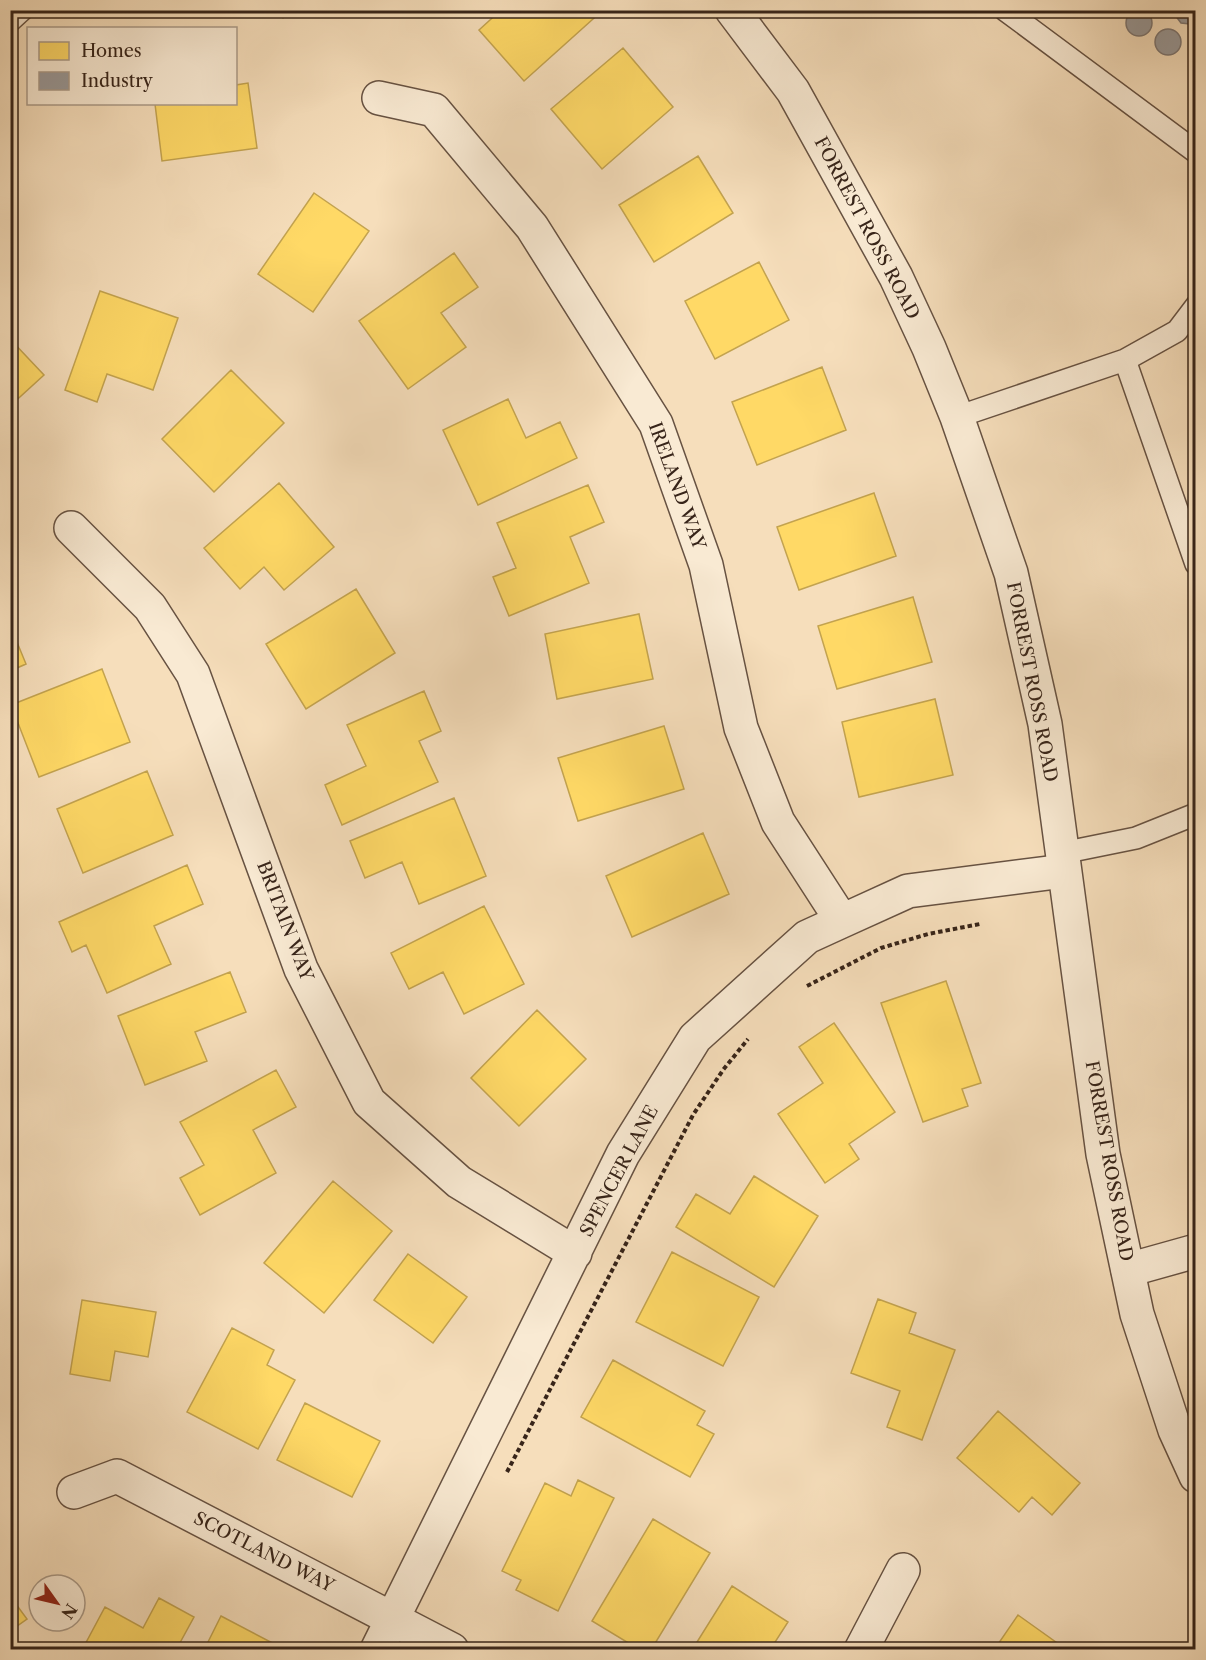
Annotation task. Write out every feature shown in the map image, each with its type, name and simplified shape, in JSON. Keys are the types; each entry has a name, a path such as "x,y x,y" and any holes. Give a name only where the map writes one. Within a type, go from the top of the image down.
{"street":[{"name":"FORREST ROSS ROAD","path":"732,10 793,91 896,277 929,348 957,417 1011,573 1045,724 1103,1154 1137,1314 1175,1430 1196,1476"},
{"name":"IRELAND WAY","path":"380,98 435,110 532,226 656,424 706,565 741,728 778,822 842,921"},
{"name":"BRITAIN WAY","path":"70,528 150,607 193,674 302,969 369,1102 459,1182 575,1253"},
{"name":"SPENCER LANE","path":"377,1650 623,1154 695,1038 807,937 908,891 1063,862"},
{"path":"1128,1270 1196,1251"},
{"name":"SCOTLAND WAY","path":"75,1492 117,1476 452,1650"},
{"path":"861,1650 903,1570"}],"lane":[{"path":"10,21 22,10"},
{"path":"1005,10 1196,152"},
{"path":"957,417 1125,360 1177,331 1196,306"},
{"path":"1125,360 1196,564"},
{"path":"1063,862 1136,838 1196,814"}],"path":[{"path":"803,989 881,948 928,934 980,924"},
{"path":"507,1473 693,1115 723,1070 752,1035"}],"building: Homes":[{"path":"275,10 290,10 283,18"},
{"path":"501,10 603,10 524,81 479,30"},
{"path":"623,48 673,107 602,169 551,109"},
{"path":"248,83 257,148 162,161 155,105 237,105 237,85"},
{"path":"698,156 733,213 654,262 619,205"},
{"path":"314,193 369,231 313,312 258,274"},
{"path":"454,253 478,287 441,313 466,347 408,389 359,321"},
{"path":"759,262 789,320 715,359 685,301"},
{"path":"100,291 178,318 153,390 107,374 97,402 65,390"},
{"path":"10,339 44,375 10,406"},
{"path":"822,367 846,430 757,465 732,402"},
{"path":"231,370 284,423 214,492 162,439"},
{"path":"508,399 526,438 560,422 577,458 478,505 443,430"},
{"path":"279,483 334,547 284,590 264,567 240,589 204,548"},
{"path":"588,485 604,522 570,537 589,583 509,616 493,577 516,568 497,523"},
{"path":"874,493 896,556 799,590 777,527"},
{"path":"356,589 395,653 306,709 266,644"},
{"path":"913,597 932,662 837,689 818,626"},
{"path":"639,614 653,679 557,699 545,634"},
{"path":"12,630 26,664 10,671 10,631"},
{"path":"102,669 130,742 39,777 11,705"},
{"path":"424,691 441,731 419,741 438,782 342,825 325,785 366,766 347,725"},
{"path":"935,699 953,775 859,797 842,722"},
{"path":"664,726 684,789 578,821 558,758"},
{"path":"147,771 173,835 83,873 57,809"},
{"path":"454,798 486,876 419,904 402,862 365,878 350,841"},
{"path":"703,833 729,894 632,937 606,876"},
{"path":"187,865 203,904 154,926 171,964 107,993 86,945 72,952 59,922"},
{"path":"484,906 524,984 464,1014 443,972 409,989 391,953"},
{"path":"230,972 246,1012 195,1032 207,1061 145,1085 118,1016"},
{"path":"946,981 981,1083 962,1089 968,1106 923,1122 881,1003"},
{"path":"537,1010 586,1059 519,1126 471,1078"},
{"path":"834,1023 895,1112 849,1144 859,1159 825,1183 778,1114 823,1083 799,1047"},
{"path":"276,1070 296,1107 253,1130 276,1173 200,1215 180,1178 204,1165 180,1122"},
{"path":"754,1176 818,1216 774,1287 676,1227 696,1194 730,1214"},
{"path":"333,1181 392,1231 324,1313 264,1263"},
{"path":"672,1252 759,1297 723,1366 636,1322"},
{"path":"408,1254 467,1297 433,1343 374,1300"},
{"path":"878,1299 916,1313 909,1333 955,1350 922,1440 887,1427 900,1391 851,1373"},
{"path":"82,1300 156,1312 148,1357 115,1351 110,1381 70,1374"},
{"path":"232,1328 274,1350 267,1365 295,1380 258,1449 187,1412"},
{"path":"613,1360 705,1411 697,1425 714,1434 690,1477 581,1417"},
{"path":"305,1403 380,1441 352,1497 277,1460"},
{"path":"998,1411 1080,1483 1052,1515 1032,1497 1019,1512 957,1458"},
{"path":"578,1480 614,1498 558,1611 516,1590 521,1580 502,1571 545,1483 571,1496"},
{"path":"653,1519 710,1553 651,1650 640,1650 592,1621"},
{"path":"732,1586 788,1622 770,1650 692,1650"},
{"path":"10,1596 27,1619 10,1631"},
{"path":"159,1598 194,1617 176,1650 82,1650 105,1607 143,1628"},
{"path":"1018,1615 1067,1650 994,1650"},
{"path":"221,1616 282,1648 282,1650 204,1650"}],"building: Industry":[{"path":"1139,10 1148,14 1152,23 1148,32 1139,36 1130,32 1126,23 1130,14"},
{"path":"1176,10 1196,10 1196,22 1181,23 1175,15"},
{"path":"1168,29 1177,33 1181,42 1177,51 1168,55 1159,51 1155,42 1159,33"}]}
